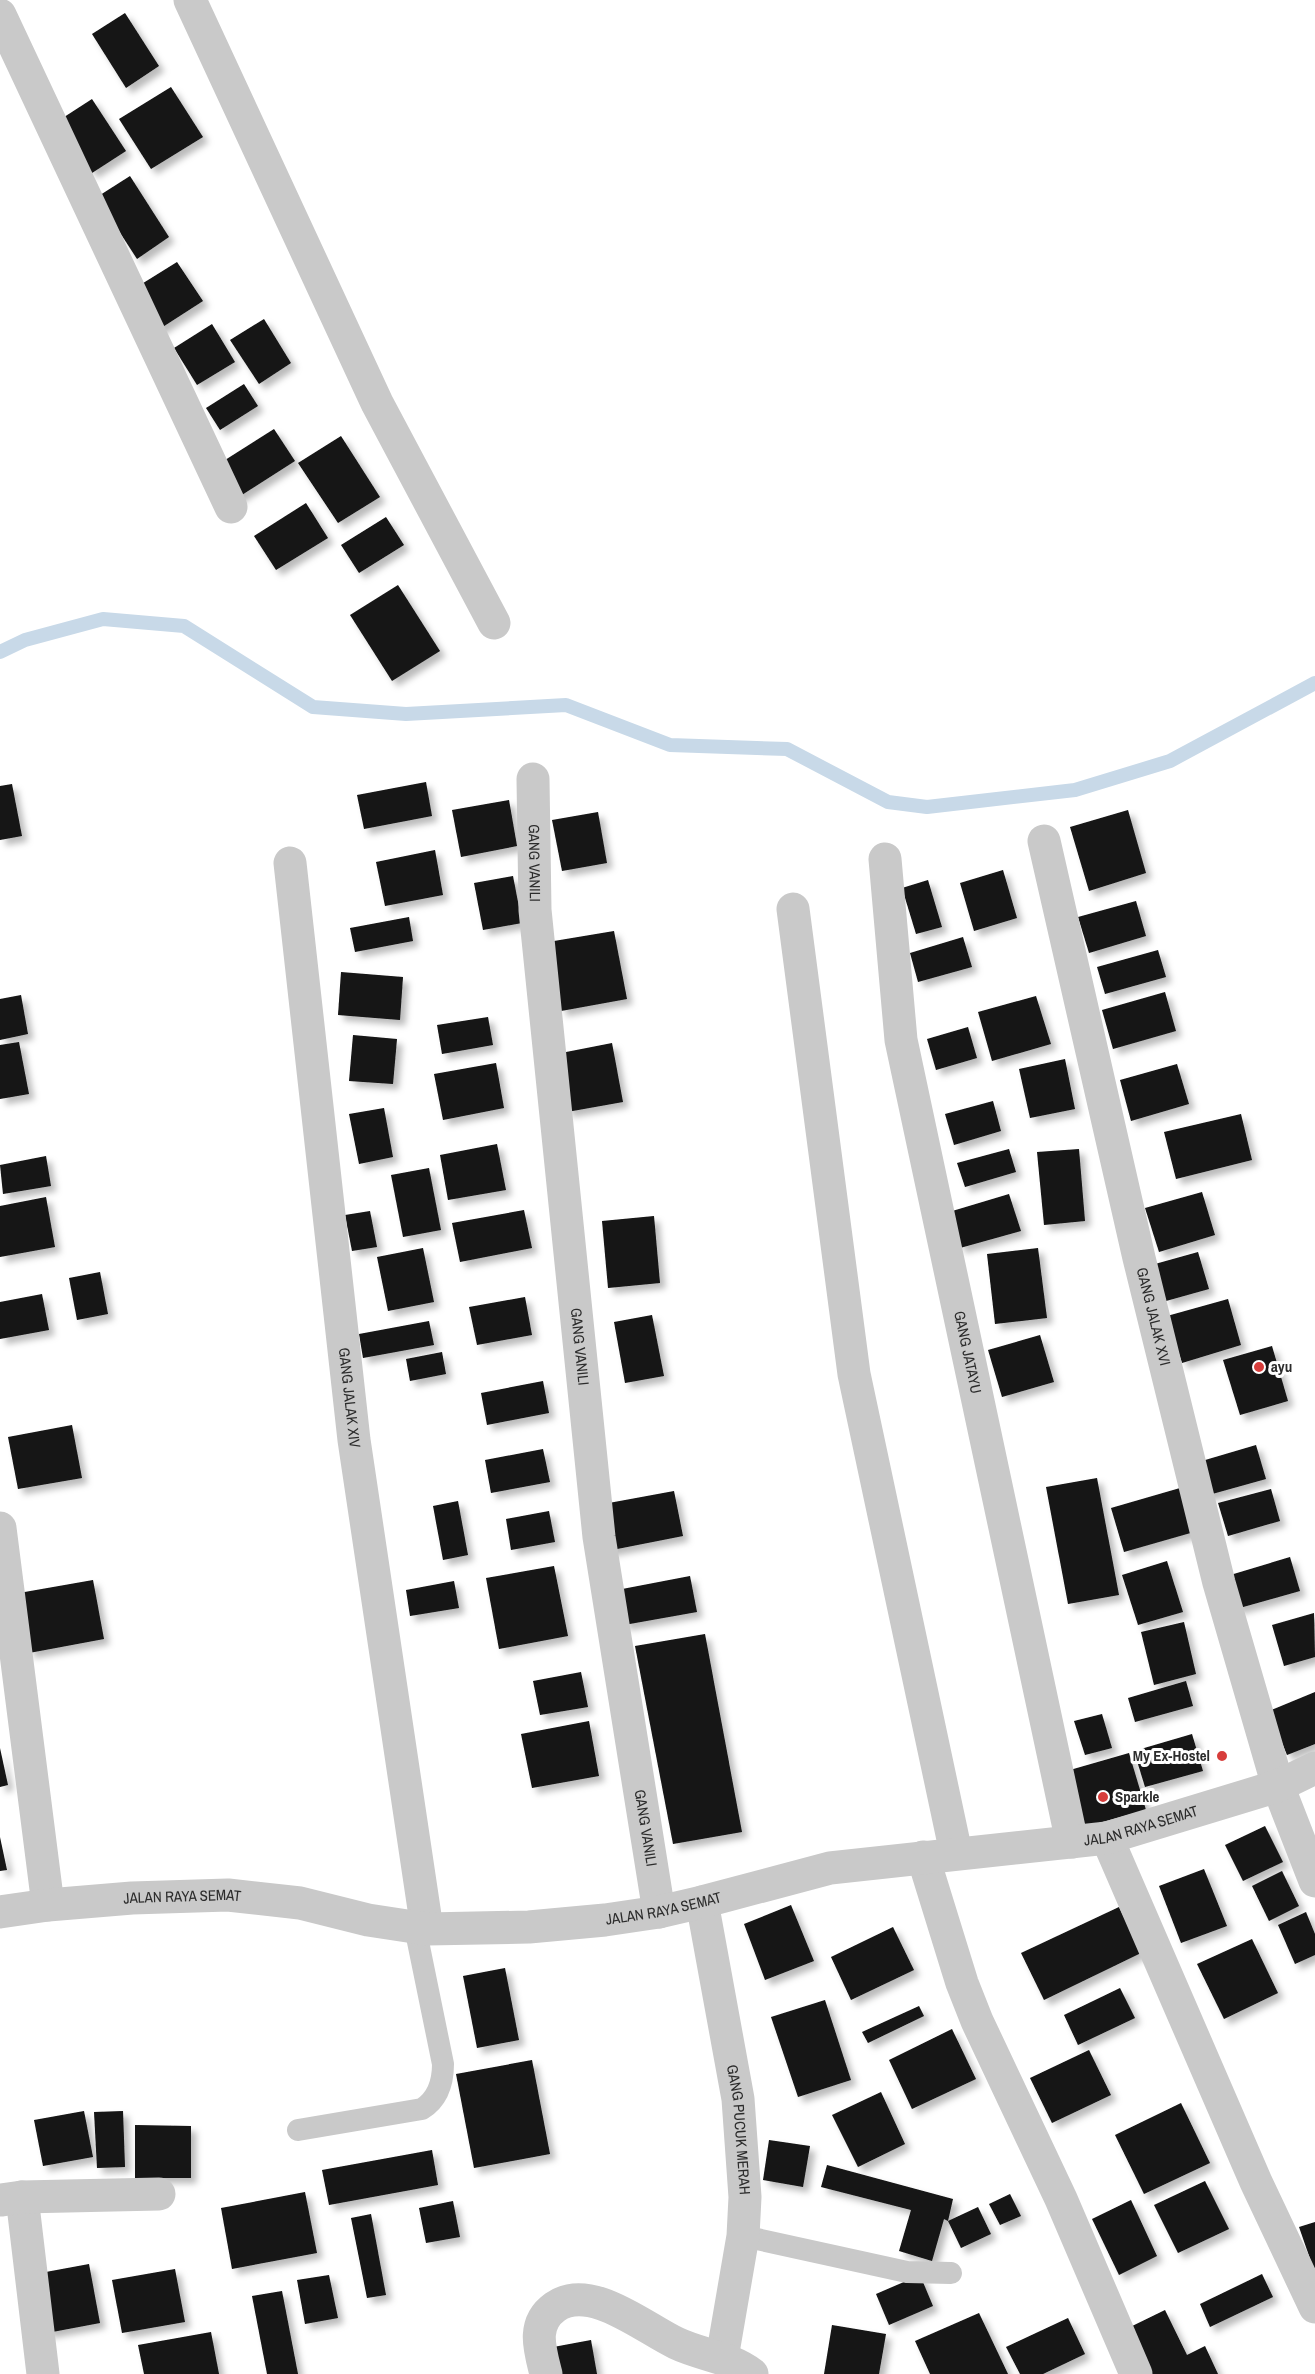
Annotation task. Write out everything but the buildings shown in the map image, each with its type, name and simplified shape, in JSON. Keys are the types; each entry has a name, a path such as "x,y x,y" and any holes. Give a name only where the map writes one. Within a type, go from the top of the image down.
{"street":[{"path":"190,0 377,403 494,623"},
{"path":"0,15 231,507"},
{"name":"GANG VANILI","path":"533,778 535,910 593,1485 599,1537 659,1912"},
{"name":"GANG JALAK XVI","path":"1044,841 1139,1258 1219,1583 1278,1786 1315,1881"},
{"name":"GANG JATAYU","path":"885,860 902,1040 1072,1842"},
{"name":"GANG JALAK XIV","path":"290,863 354,1440 421,1928"},
{"path":"793,909 854,1374 956,1853"},
{"path":"0,1528 48,1905"},
{"name":"JALAN RAYA SEMAT","path":"0,1912 48,1905 132,1898 228,1895 300,1903 368,1920 421,1928 529,1927 605,1920 659,1912 830,1868 1107,1838 1278,1786 1315,1768"},
{"path":"1107,1838 1256,2182 1315,2307"},
{"path":"923,1857 962,1983 977,2021 1062,2199 1136,2374"},
{"name":"GANG PUCUK MERAH","path":"702,1902 738,2099 745,2197 743,2236 722,2358"},
{"path":"43,2374 11,2199 159,2194"},
{"path":"546,2374 539,2344 539,2328 548,2312 561,2303 584,2299 620,2312 662,2337 687,2348 722,2358 752,2374"}],"lane":[{"path":"298,2130 423,2109 433,2102 441,2082 443,2064 421,1928"},
{"path":"743,2236 907,2272 951,2273"}],"waterway":[{"path":"0,652 25,640 103,619 184,626 313,707 406,714 566,705 670,745 787,749 888,802 927,807 1075,790 1170,761 1315,683"}],"place":[{"name":"ayu","path":"1259,1367"},
{"name":"My Ex-Hostel","path":"1222,1756"},
{"name":"Sparkle","path":"1103,1797"}]}
